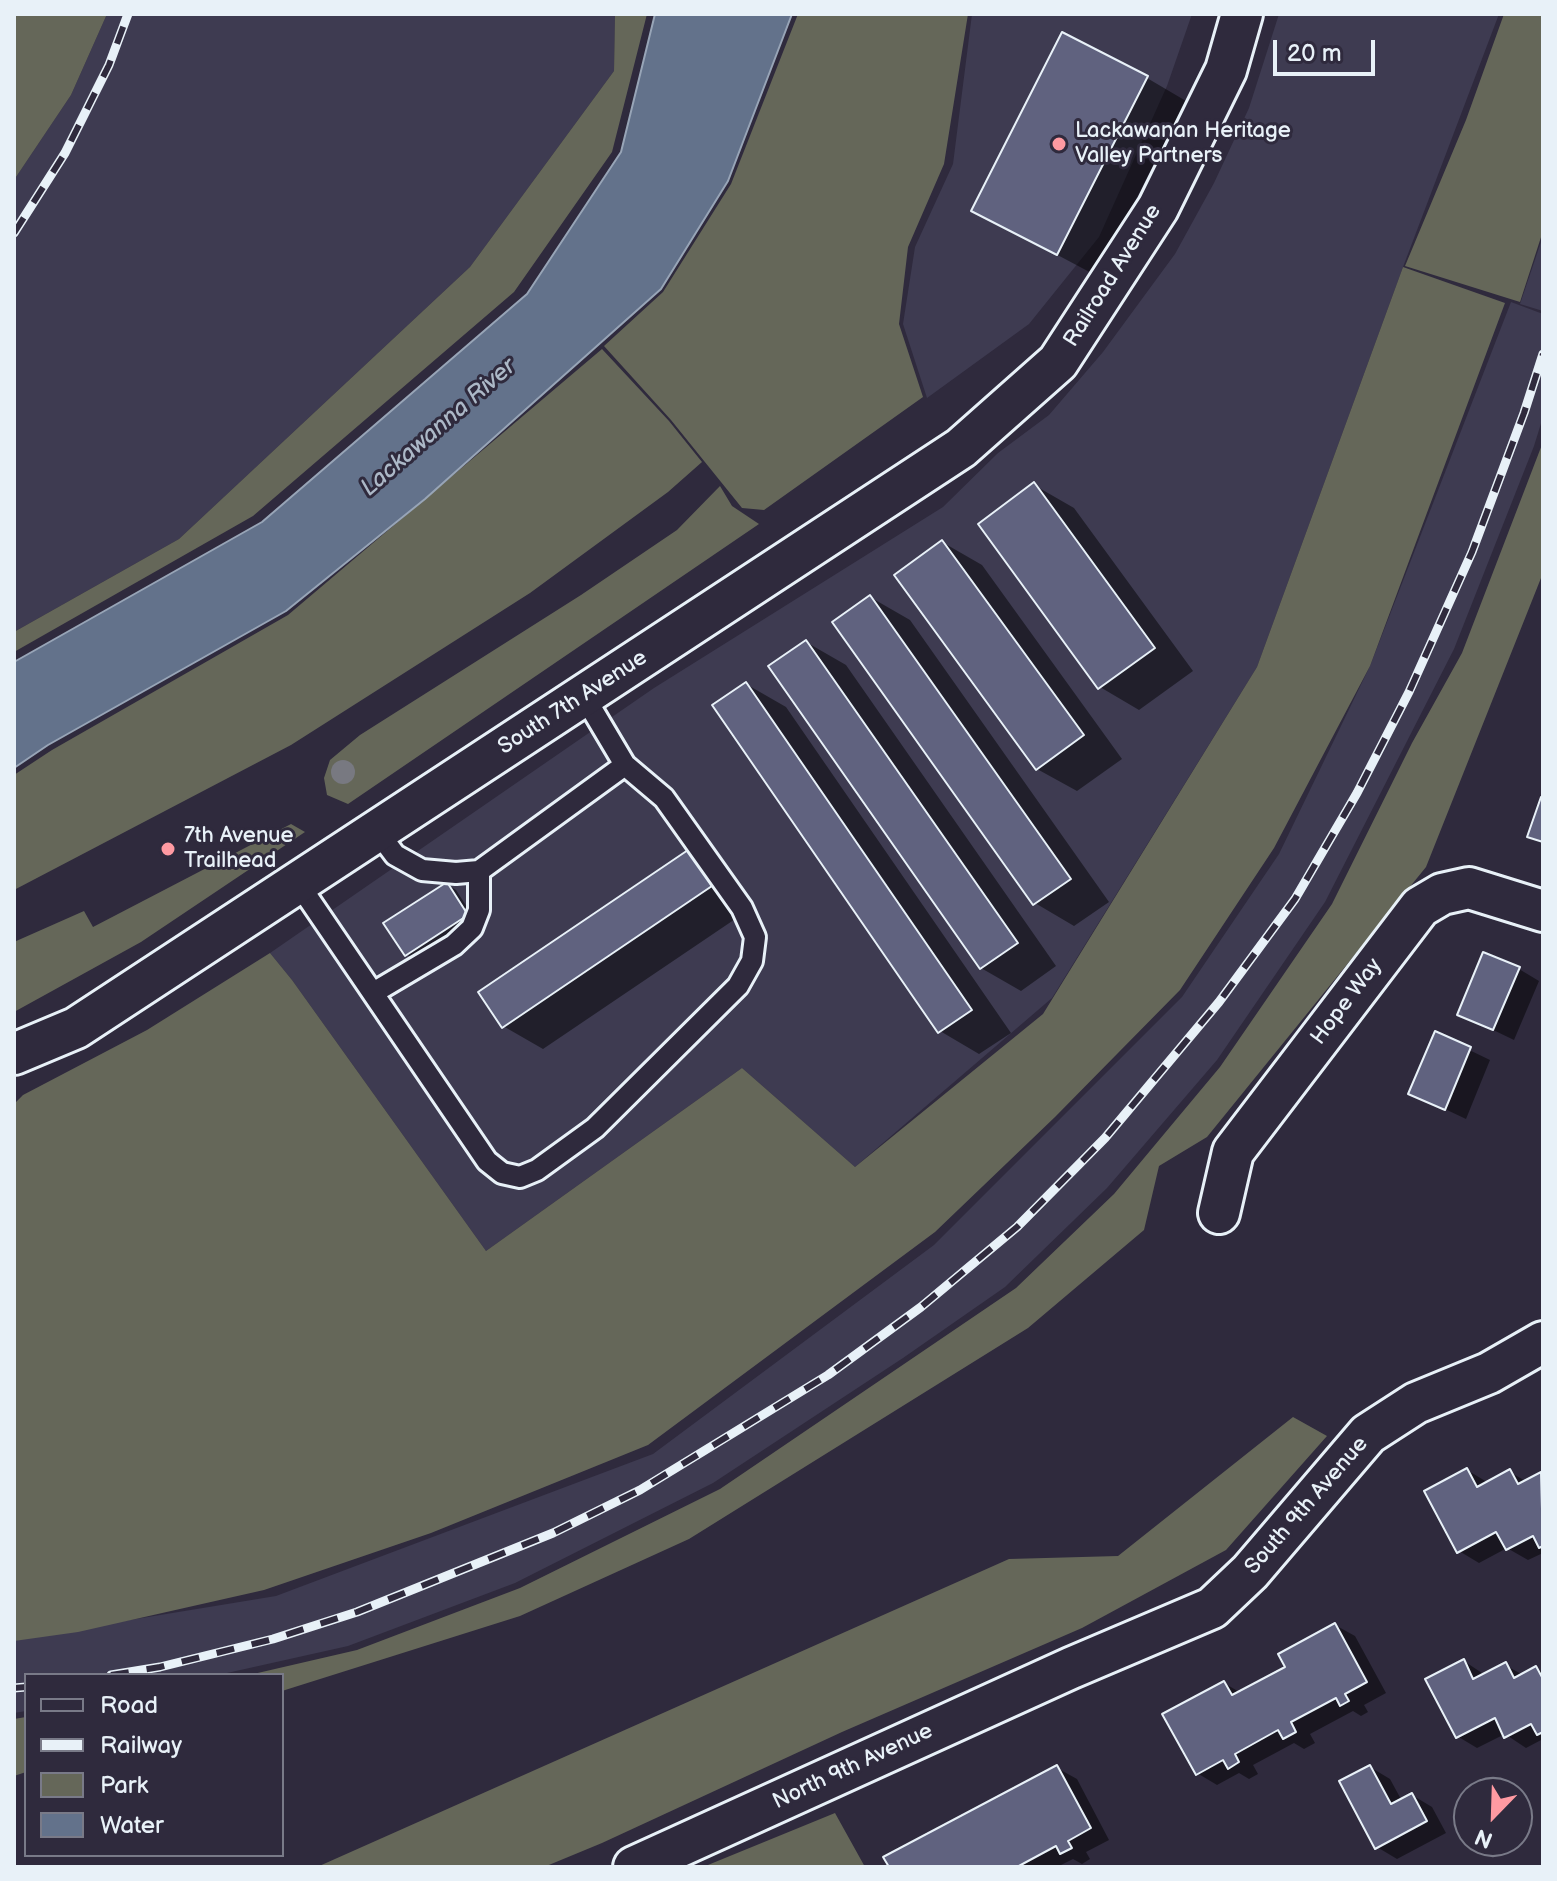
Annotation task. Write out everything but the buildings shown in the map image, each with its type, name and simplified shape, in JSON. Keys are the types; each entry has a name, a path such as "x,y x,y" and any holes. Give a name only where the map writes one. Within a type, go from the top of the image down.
{"street":[{"name":"Railroad Avenue","path":"1058,362 1158,208 1226,70 1242,14"},
{"name":"South 7th Avenue","path":"14,1054 76,1028 961,448 1058,362"},
{"name":"Hope Way","path":"1219,1213 1233,1152 1420,907 1442,894 1469,888 1543,911"},
{"name":"South 9th Avenue","path":"1071,1668 1212,1608 1250,1572 1368,1434 1416,1403 1489,1373 1543,1342"},
{"name":"North 9th Avenue","path":"634,1867 1071,1668"}],"lane":[{"path":"298,883 487,1161 502,1173 520,1177 537,1170 595,1128 738,986 752,961 755,937 742,908 664,798 625,765 584,696"},
{"path":"377,831 395,855 422,870 456,873 479,871 625,765"},
{"path":"373,993 454,945 472,928 479,910 479,871"}],"shaded area":[{"path":"107,14 615,14 614,71 470,267 179,539 14,632 14,180 71,95"},
{"path":"972,14 1192,14 1167,86 1099,237 1029,324 927,398 903,324 915,247 953,164"},
{"path":"1279,14 1499,14 1257,667 1052,998 855,1167 742,1068 486,1251 270,953 654,688 943,507 998,453 1049,415 1103,352 1175,254 1214,183 1249,108"},
{"path":"1543,236 1543,311 1520,304"},
{"path":"1511,302 1543,314 1543,417 1534,446 1454,649 1325,902 1217,1060 1107,1188 1005,1287 713,1483 515,1583 348,1646 227,1673 24,1673 24,1711 14,1713 14,1639 276,1596 653,1454 934,1245 1182,997 1279,854 1370,666"}],"green space":[{"path":"14,14 107,14 71,95 14,180"},
{"path":"615,14 647,14 612,152 514,292 253,516 14,652 14,632 179,539 470,267 614,71"},
{"path":"798,14 968,14 944,164 908,247 899,324 923,397 764,510 742,508 671,420 604,346 663,292 731,184"},
{"path":"1504,14 1543,14 1543,231 1520,302 1405,266 1466,120"},
{"path":"1403,267 1505,303 1370,666 1274,848 1180,990 1055,1117 935,1232 648,1445 431,1533 264,1590 78,1632 14,1641 14,1104 23,1095 147,1030 270,953 486,1251 742,1068 855,1167 1043,1014 1257,667"},
{"path":"602,349 669,421 702,462 668,492 530,593 291,745 14,890 14,775 52,750 288,615"},
{"path":"1543,442 1543,573 1426,867 1207,1137 1159,1166 1144,1230 1028,1328 689,1539 520,1616 284,1690 284,1673 258,1673 357,1650 520,1588 720,1489 1016,1288 1114,1194 1220,1067 1332,904 1412,743 1462,653"},
{"path":"720,486 732,506 759,524 348,804 327,795 324,778 330,760 360,735 581,595 677,530"},
{"path":"291,824 305,832 141,942 14,1012 14,942 84,911 93,927"},
{"path":"1293,1417 1327,1436 1226,1550 1082,1628 544,1867 317,1867 1009,1559 1118,1556"},
{"path":"24,1717 24,1773 14,1776 14,1719"},
{"path":"835,1813 865,1867 703,1867"}],"water":[{"name":"Lackawanna River","path":"655,14 792,14 728,181 661,289 425,499 286,611 48,745 14,768 14,662 262,522 527,294 621,152"}],"railway":[{"path":"14,233 65,153 109,65 128,14"},
{"path":"123,1673 273,1639 357,1612 553,1533 640,1490 828,1375 921,1307 1017,1227 1105,1138 1219,1002 1295,899 1357,793 1409,692 1472,552 1543,354"},
{"path":"14,1688 24,1687"}],"place":[{"name":"Lackawanan Heritage Valley Partners","path":"1059,144"},
{"name":"7th Avenue Trailhead","path":"168,849"}]}
